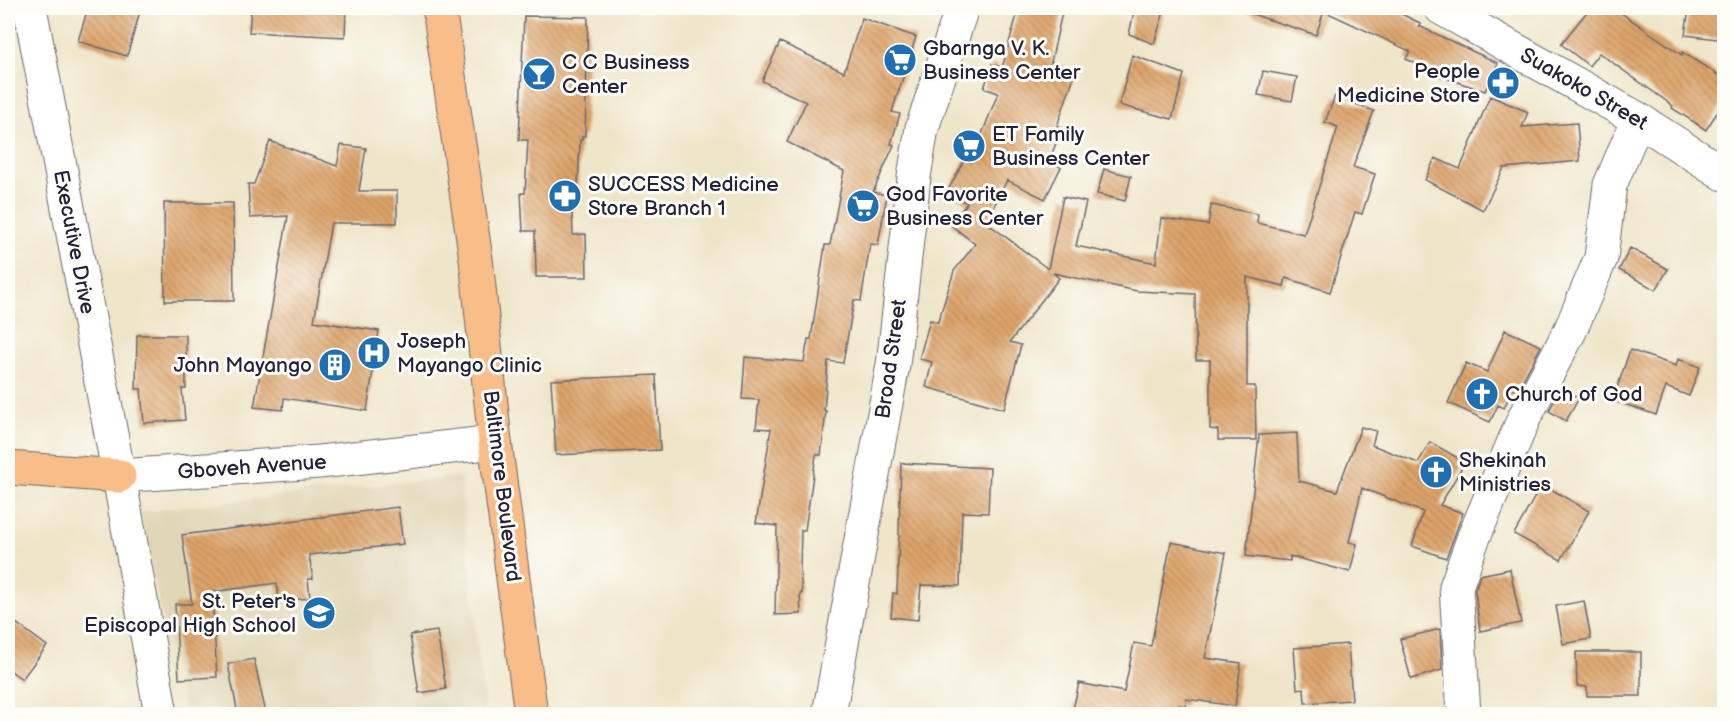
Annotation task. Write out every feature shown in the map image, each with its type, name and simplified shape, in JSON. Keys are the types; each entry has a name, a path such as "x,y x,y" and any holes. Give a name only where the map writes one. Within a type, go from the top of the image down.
{"main road":[{"name":"Baltimore Boulevard","path":"439,8 476,259 495,442 531,714"},
{"name":"Gboveh Avenue","path":"8,468 119,476"}],"street":[{"name":"Executive Drive","path":"30,8 119,476 161,714"},
{"name":"Broad Street","path":"829,714 893,365 914,177 922,128 962,8"},
{"name":"Suakoko Street","path":"1440,8 1638,118 1725,174"},
{"path":"1464,714 1456,587 1473,539 1524,418 1570,331 1601,258 1610,185 1638,118"},
{"name":"Gboveh Avenue","path":"119,476 319,462 495,442"}],"shaded area":[{"name":"St. Peter's Episcopal High School","path":"460,476 485,714 185,714 139,512"}],"building":[{"path":"88,8 141,8 127,56 78,41"},
{"path":"251,8 346,8 345,37 249,32"},
{"path":"1019,8 1063,8 1051,62 1076,71 1057,126 1062,128 1049,161 1061,167 1045,199 1007,180 986,222 1048,269 1063,197 1086,202 1076,246 1156,263 1161,218 1208,225 1211,205 1258,214 1257,223 1304,234 1338,127 1325,122 1335,96 1374,111 1353,167 1375,174 1362,214 1355,212 1330,292 1286,278 1284,286 1247,277 1247,386 1255,386 1256,440 1218,440 1218,430 1210,429 1210,360 1196,360 1195,294 1137,291 1053,273 1059,278 1010,342 1021,345 1004,409 926,387 932,362 919,359 930,320 938,322 954,271 975,244 951,225 967,203 947,192 965,159 971,162 998,93 984,88 992,64 1002,68"},
{"path":"1135,8 1165,8 1154,44 1129,34"},
{"path":"1247,8 1389,8 1420,23 1419,26 1498,63 1485,91 1433,74 1434,71 1406,59 1410,51 1324,11 1316,35 1246,12"},
{"path":"1590,8 1614,8 1682,55 1682,52 1725,79 1725,100 1706,130 1672,108 1673,106 1599,53 1589,66 1561,44"},
{"path":"1689,8 1725,8 1725,40 1685,35"},
{"path":"524,16 588,17 585,136 582,136 580,140 578,186 571,186 573,235 586,234 587,277 536,277 535,231 523,231 521,193 525,193 528,140 519,140"},
{"path":"862,18 916,37 892,112 900,114 891,144 894,145 873,192 887,195 878,245 870,244 861,301 854,300 843,363 828,361 821,455 816,455 805,530 801,530 801,614 775,615 777,526 756,523 771,429 756,428 759,400 742,399 745,357 804,362 808,339 811,339 825,245 830,245 844,171 787,142 806,102 762,81 780,42 844,72"},
{"path":"1132,55 1184,74 1172,119 1119,105"},
{"path":"1263,71 1297,77 1292,101 1258,95"},
{"path":"1490,96 1528,112 1522,127 1577,123 1580,161 1504,168 1483,210 1425,180 1435,158 1460,169"},
{"path":"270,141 337,166 341,145 366,148 359,191 397,191 397,223 331,223 314,321 379,331 367,411 284,398 283,410 254,407 288,216 250,218 248,184 254,184"},
{"path":"1104,169 1131,176 1125,201 1097,194"},
{"path":"164,203 233,203 234,301 165,301"},
{"path":"1630,248 1668,269 1656,290 1619,270"},
{"path":"1505,330 1541,346 1517,391 1513,389 1504,408 1498,405 1490,422 1448,403 1466,363 1487,372"},
{"path":"137,335 186,335 186,389 182,389 185,420 144,423 141,389 136,389"},
{"path":"1630,350 1676,366 1678,359 1700,367 1689,396 1666,387 1656,415 1613,400"},
{"path":"656,375 660,450 556,455 551,380"},
{"path":"1561,388 1579,398 1566,421 1549,411"},
{"path":"1361,427 1376,431 1372,445 1418,463 1430,442 1465,462 1440,505 1463,513 1446,558 1412,546 1423,512 1362,488 1349,542 1357,544 1350,572 1290,556 1290,561 1246,556 1259,435 1297,433 1299,481 1337,491"},
{"path":"901,463 990,468 988,513 962,512 960,586 921,585 918,620 891,617 893,593 897,594"},
{"path":"1542,484 1589,511 1561,560 1514,534"},
{"path":"398,507 403,544 309,555 313,579 308,579 310,598 279,601 277,583 212,592 217,677 179,679 175,604 192,604 182,535"},
{"path":"1171,542 1226,553 1205,658 1241,663 1235,706 1186,699 1185,706 1179,705 1178,714 1072,714 1079,683 1124,692 1134,643 1151,646"},
{"path":"1510,569 1521,623 1480,631 1475,590 1480,575"},
{"path":"1584,601 1591,639 1563,644 1556,606"},
{"path":"8,617 47,646 22,679 8,669"},
{"path":"1440,629 1442,670 1411,679 1400,639"},
{"path":"437,631 446,689 419,693 410,635"},
{"path":"1348,644 1352,700 1305,703 1304,688 1297,689 1294,648"},
{"path":"1576,652 1641,652 1641,696 1587,696 1587,687 1577,686"},
{"path":"254,659 266,714 238,714 228,664"}],"place":[{"name":"Gbarnga V. K. Business Center","path":"900,60"},
{"name":"C C Business Center","path":"539,74"},
{"name":"People Medicine Store","path":"1503,83"},
{"name":"ET Family Business Center","path":"969,146"},
{"name":"SUCCESS Medicine Store Branch 1","path":"565,196"},
{"name":"God Favorite Business Center","path":"863,206"},
{"name":"Joseph Mayango Clinic","path":"374,353"},
{"name":"John Mayango","path":"335,365"},
{"name":"Church of God","path":"1482,394"},
{"name":"Shekinah Ministries","path":"1436,472"},
{"name":"St. Peter's Episcopal High School","path":"319,613"}]}
